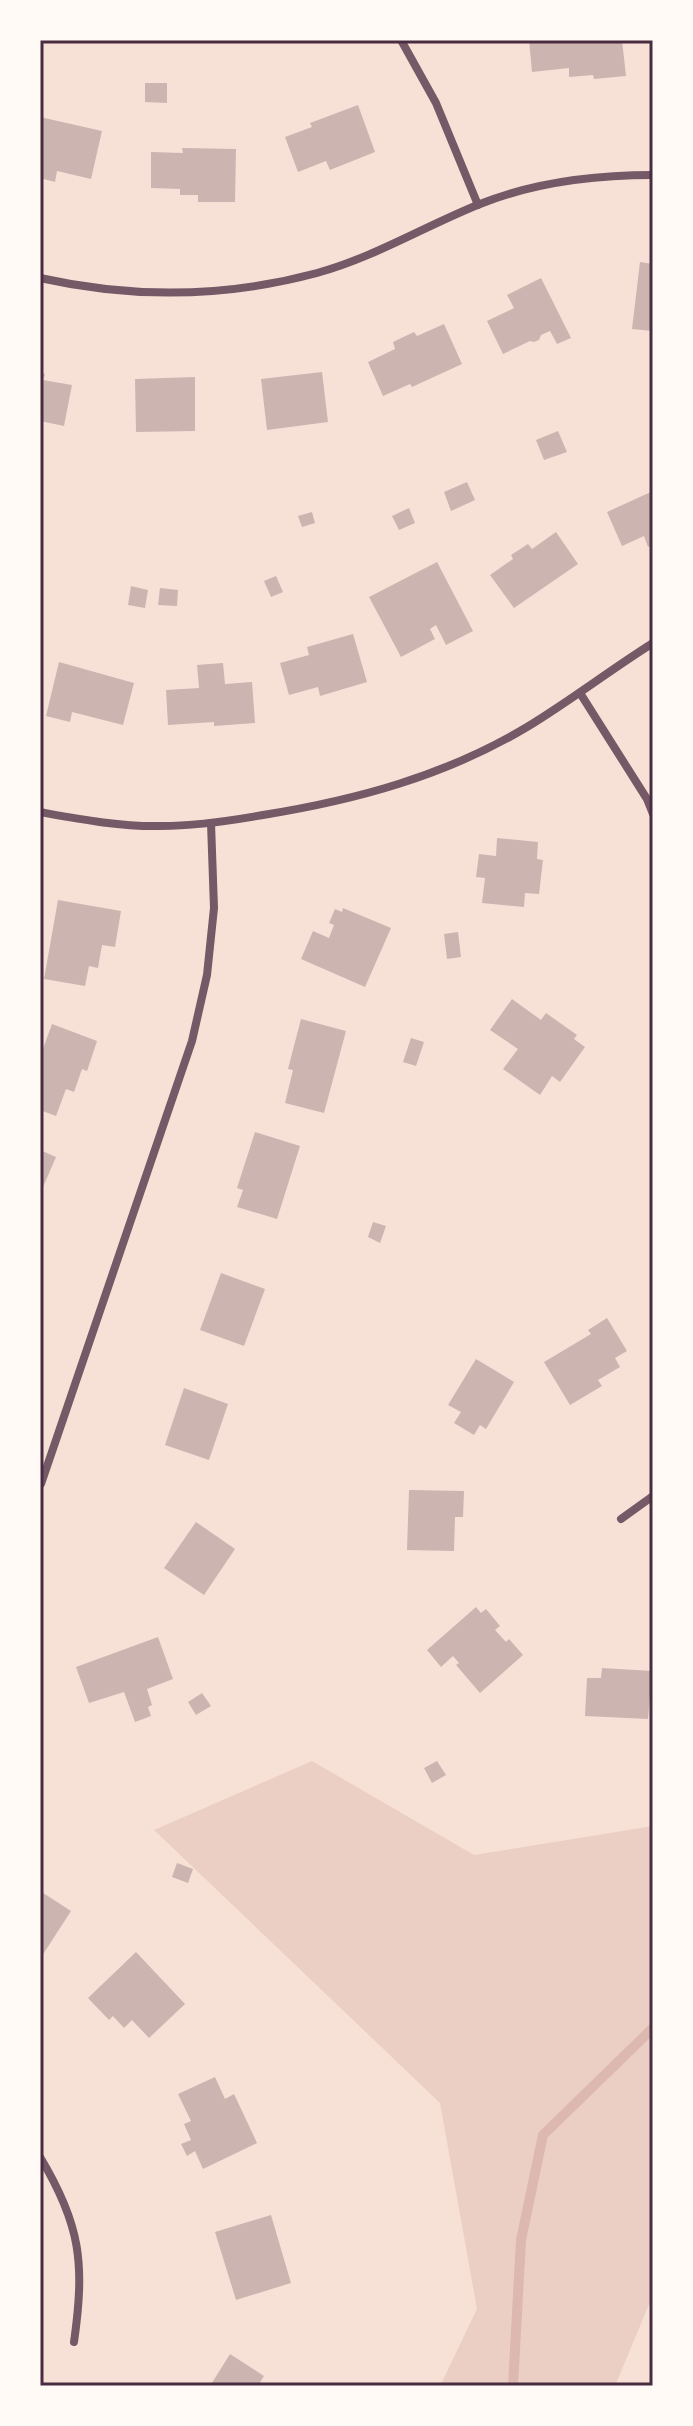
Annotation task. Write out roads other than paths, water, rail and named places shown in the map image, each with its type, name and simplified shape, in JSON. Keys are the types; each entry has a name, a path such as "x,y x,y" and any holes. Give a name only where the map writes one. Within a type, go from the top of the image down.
{"street":[{"path":"401,40 436,103 478,205"},
{"path":"40,278 82,288 136,293 188,293 254,287 319,272 380,250 478,205 549,183 606,175 653,175"},
{"path":"40,812 158,827 211,823 327,805 410,781 455,764 525,729 653,643"},
{"path":"580,693 647,799 653,814"},
{"path":"41,1484 192,1041 207,975 214,908 211,823"},
{"path":"621,1519 653,1496"},
{"path":"40,2157 68,2211 79,2256 80,2299 74,2342"}],"waterway":[{"path":"513,2386 521,2240 543,2135 653,2028"}]}
